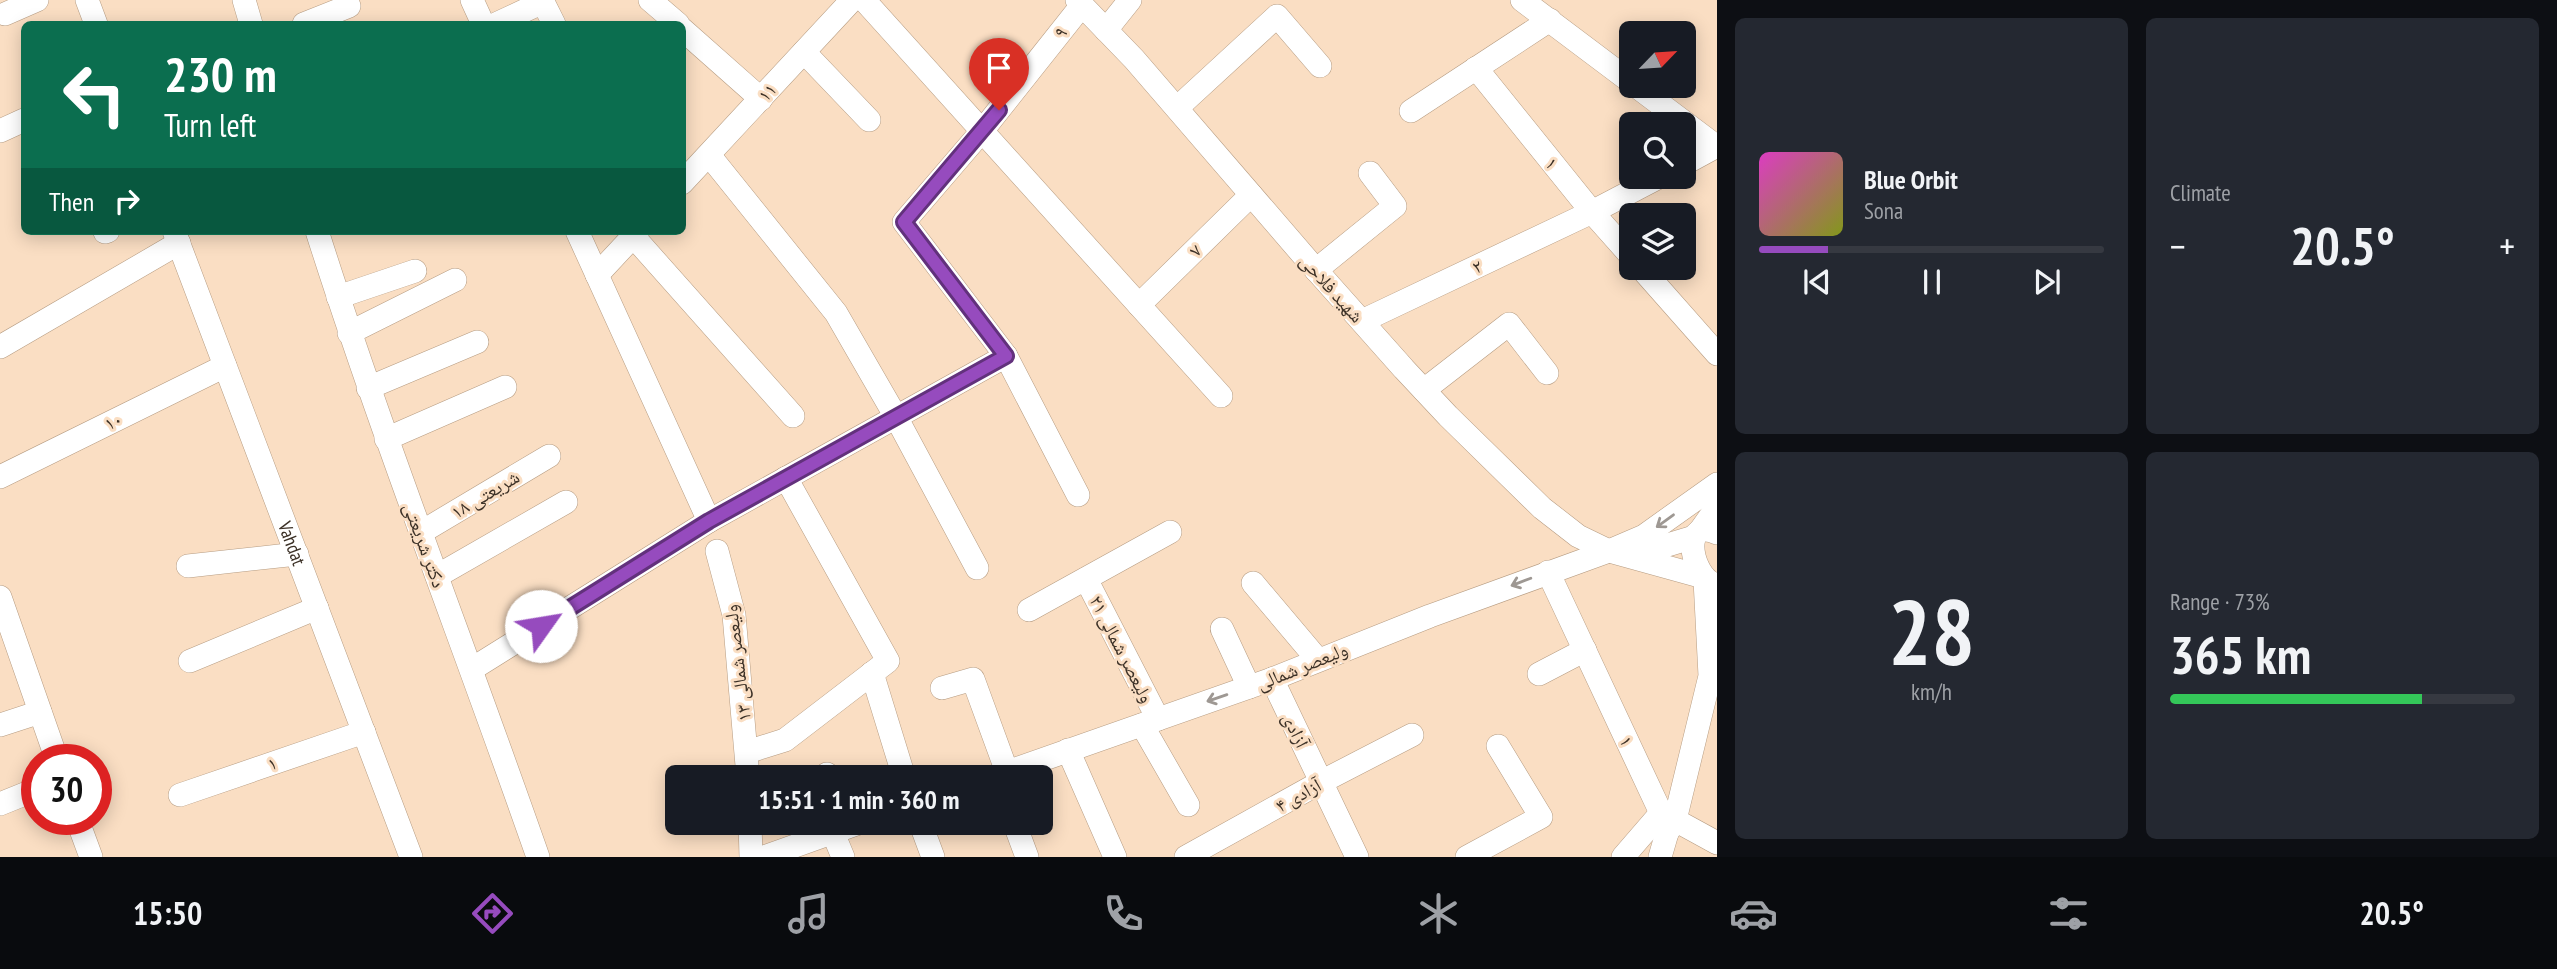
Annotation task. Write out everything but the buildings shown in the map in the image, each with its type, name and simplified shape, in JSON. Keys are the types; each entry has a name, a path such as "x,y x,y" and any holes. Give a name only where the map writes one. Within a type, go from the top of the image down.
{"street":[{"path":"5,14 37,0"},
{"path":"87,0 95,21"},
{"path":"244,0 250,21"},
{"path":"472,0 482,21"},
{"path":"650,0 674,21"},
{"path":"1106,30 1130,0"},
{"path":"1522,0 1619,73"},
{"path":"502,21 542,1 552,21"},
{"path":"848,2 982,131 1221,396"},
{"name":"۱۱","path":"686,179 848,2"},
{"name":"شهید فلاحی","path":"1079,2 1178,108 1316,270 1424,390 1542,508 1578,536 1609,551 1709,581"},
{"name":"۹","path":"1006,356 904,222 982,131 1079,2"},
{"path":"312,21 349,6"},
{"path":"1178,108 1278,16 1320,66"},
{"path":"1411,111 1549,20"},
{"path":"686,33 761,99"},
{"path":"804,52 869,120"},
{"name":"۱","path":"1476,68 1619,243"},
{"path":"1652,98 1717,147 1696,158"},
{"path":"0,131 21,121"},
{"path":"709,155 836,313 896,417 977,568"},
{"path":"1316,270 1395,206 1370,173"},
{"name":"۲","path":"1362,321 1636,189"},
{"name":"۷","path":"1139,305 1251,195"},
{"name":"دکتر شریعتی","path":"322,235 338,297 368,388 538,857"},
{"path":"579,235 709,521"},
{"path":"597,275 634,235"},
{"path":"638,235 793,416"},
{"path":"0,347 53,317 176,237"},
{"name":"Vahdat","path":"176,237 411,857"},
{"path":"338,297 415,271"},
{"path":"349,333 456,280"},
{"path":"1652,280 1717,354"},
{"path":"1424,390 1509,324 1547,373"},
{"path":"368,388 477,342"},
{"path":"472,669 709,521 1006,356 1078,495"},
{"name":"۱۰","path":"0,477 225,366"},
{"path":"386,439 505,387"},
{"name":"شریعتی ۱۸","path":"420,533 549,456"},
{"path":"747,752 785,740 888,661 786,478"},
{"path":"1609,551 1644,536 1717,484"},
{"path":"436,576 566,502"},
{"path":"1710,676 1709,581 1694,559 1692,546 1704,534 1717,508"},
{"path":"1029,610 1170,532"},
{"path":"1609,551 1651,550 1704,534"},
{"name":"ولیعصر شمالی ۱۳","path":"716,551 734,615 748,765"},
{"name":"ولیعصر شمالی","path":"1026,765 1272,679 1609,551"},
{"path":"188,566 297,554"},
{"name":"۱","path":"1548,572 1668,822"},
{"name":"ولیعصر شمالی ۲۱","path":"1086,579 1188,805"},
{"path":"1253,583 1318,660"},
{"path":"0,597 51,744"},
{"path":"190,661 317,608"},
{"path":"1222,629 1249,687"},
{"path":"1660,857 1710,676 1717,640"},
{"path":"1539,674 1585,650"},
{"path":"872,673 900,765"},
{"path":"942,688 973,679 995,765"},
{"name":"آزادی","path":"1272,679 1357,857"},
{"path":"0,725 40,712"},
{"name":"۱","path":"180,795 364,732"},
{"name":"آزادی ۴","path":"1186,857 1412,735"},
{"path":"1467,857 1501,849 1541,817 1498,746"},
{"path":"1068,750 1115,857"},
{"path":"0,804 21,795"},
{"path":"1668,822 1717,843"},
{"path":"1623,857 1668,822"},
{"path":"81,835 85,855"},
{"path":"750,835 751,857"},
{"path":"764,857 823,835"},
{"path":"843,857 844,835"},
{"path":"925,835 933,857"},
{"path":"1019,835 1027,857"}],"route":[{"path":"541,626 709,521 1006,356 904,222 999,110"}]}
